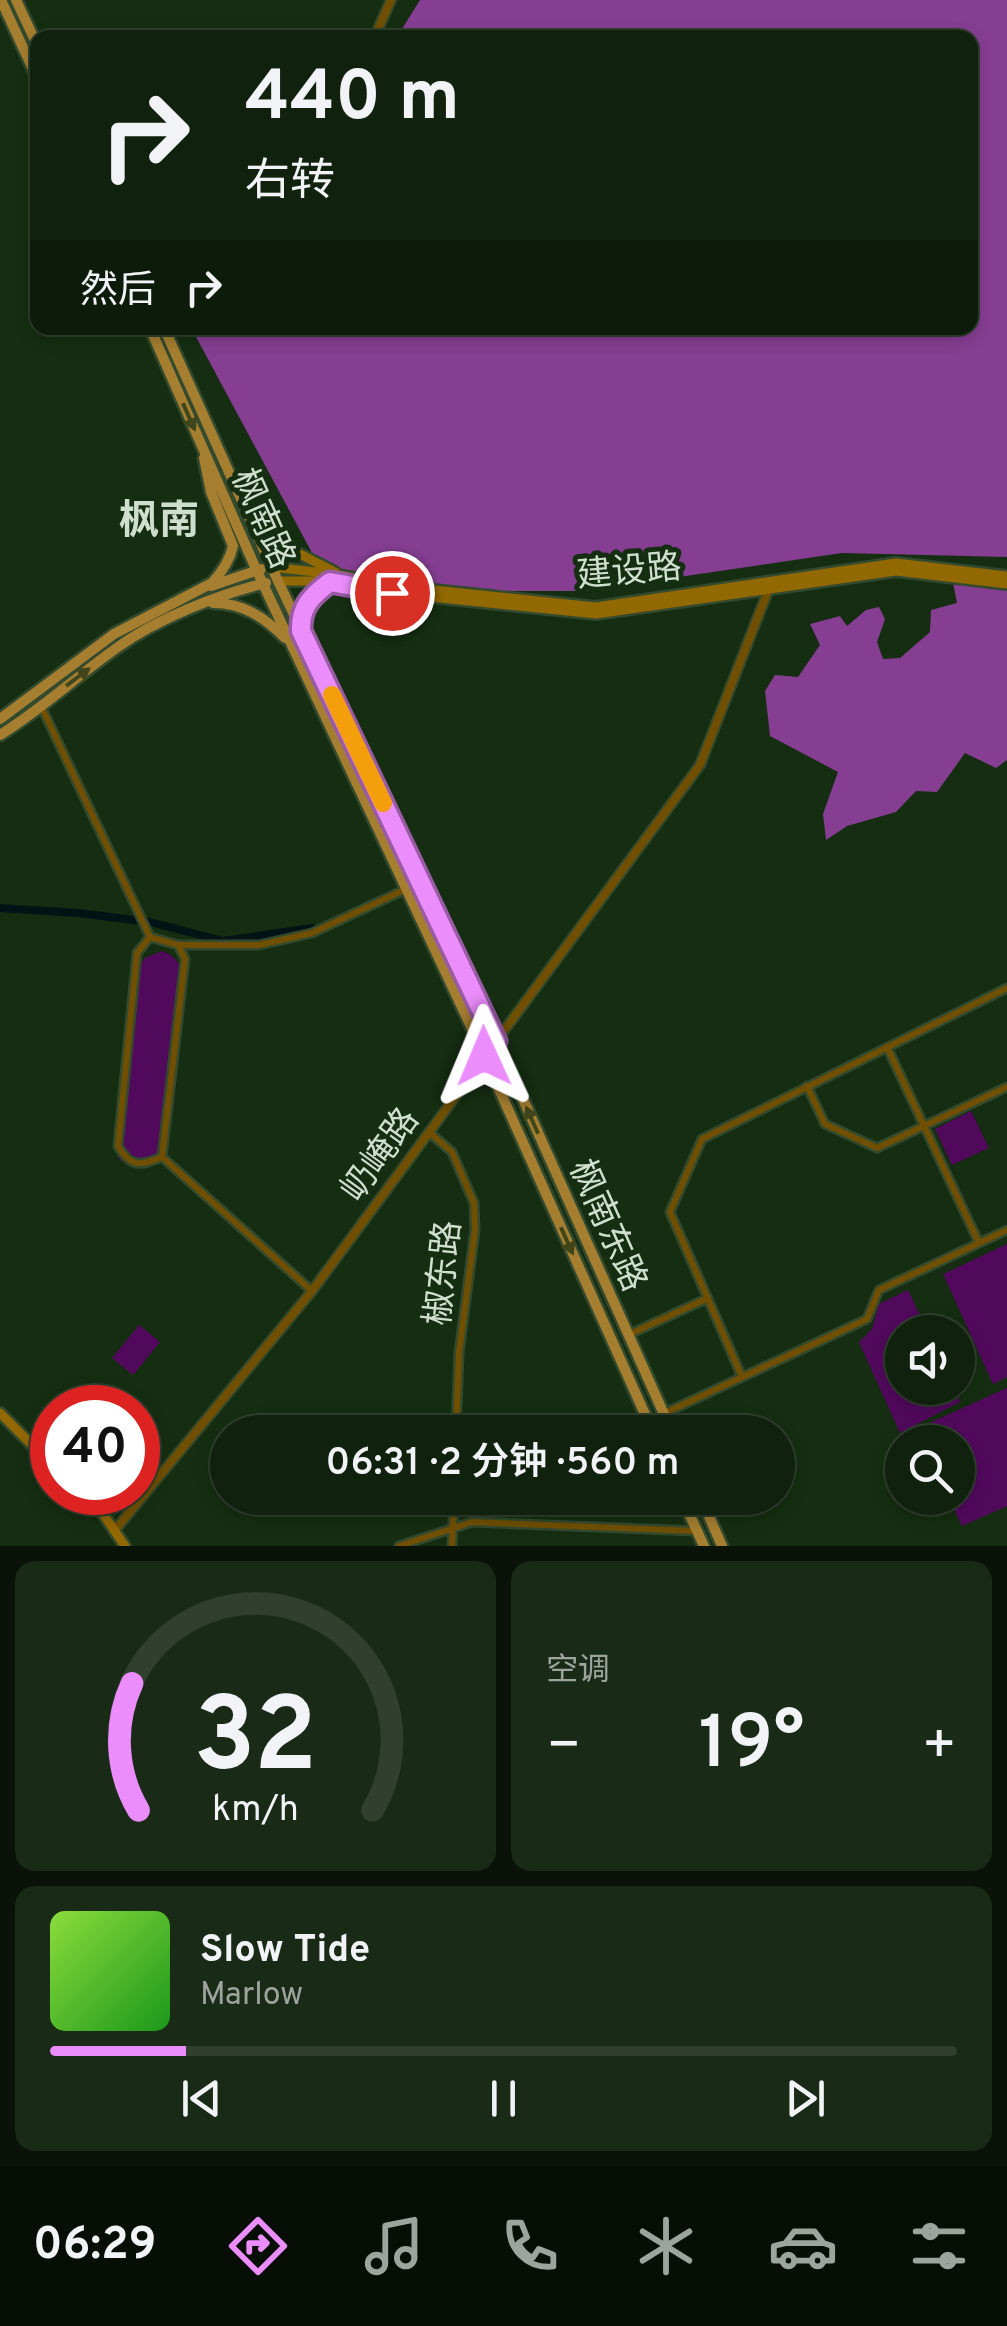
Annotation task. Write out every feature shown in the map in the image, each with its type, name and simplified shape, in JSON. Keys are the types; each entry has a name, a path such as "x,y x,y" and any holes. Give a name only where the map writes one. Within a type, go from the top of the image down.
{"main road":[{"path":"1,0 30,63"},
{"path":"16,0 30,31"},
{"name":"枫南路","path":"153,335 256,569 484,1056 645,1415"},
{"name":"枫南路","path":"167,335 301,631 496,1041"},
{"path":"0,720 114,634 196,592 218,576 233,546 211,492 204,450"},
{"path":"246,512 292,550 342,576"},
{"name":"建设路","path":"278,581 330,582 392,593 596,614 896,563 1007,576"},
{"name":"建设路","path":"196,592 256,569 272,567 396,586 596,607 896,571 1007,584"},
{"path":"0,734 121,644 182,612 278,581"},
{"path":"301,631 306,602 330,582"},
{"path":"207,603 254,612 291,644"},
{"name":"枫南东路","path":"496,1041 664,1414"},
{"path":"0,1413 30,1442"},
{"path":"104,1515 125,1546"},
{"path":"690,1515 704,1546"},
{"path":"708,1515 722,1546"}],"street":[{"path":"378,30 391,0"},
{"name":"屷崦路","path":"115,1530 312,1292 700,765 770,586"},
{"path":"40,705 150,937 178,945 259,945 312,933 406,889"},
{"path":"150,937 137,954 118,1146 134,1164 162,1157"},
{"path":"162,1157 185,959 178,945"},
{"path":"742,1377 670,1212 702,1139 1007,988"},
{"path":"887,1048 979,1244"},
{"path":"808,1086 825,1124 877,1148 1007,1087"},
{"name":"椒东路","path":"430,1133 452,1152 474,1203 475,1230 459,1353 457,1415"},
{"path":"162,1157 312,1292"},
{"path":"664,1414 867,1318 879,1290 1007,1230"},
{"path":"628,1335 708,1298"},
{"path":"452,1546 453,1515"},
{"path":"399,1546 472,1522 697,1531"}],"shaded area":[{"path":"420,0 1007,0 1007,557 842,553 584,591 425,591 318,564 195,335 978,335 978,30 401,30"},
{"path":"953,582 1007,588 1007,760 996,768 965,753 937,792 916,791 896,812 847,826 826,840 823,814 838,772 770,736 765,691 775,675 798,677 820,645 810,624 840,616 847,626 866,610 879,607 885,619 877,642 883,659 900,658 930,632 931,610 957,603"},
{"path":"162,951 176,960 181,975 157,1155 149,1165 135,1167 119,1159 117,1150 141,964"},
{"path":"971,1111 989,1148 952,1165 935,1129"},
{"path":"1007,1244 1007,1377 993,1384 975,1344 975,1315 962,1315 943,1274"},
{"path":"908,1290 920,1315 885,1315 885,1400 859,1342 872,1329 879,1304"},
{"path":"139,1325 160,1342 133,1375 112,1358"},
{"path":"1007,1388 1007,1506 962,1526 957,1515 975,1515 975,1425 925,1425"},
{"path":"887,1405 954,1405 915,1425 896,1425"}],"waterway":[{"path":"0,908 150,922 223,941 312,928"}],"slow traffic":[{"path":"332,695 383,803"}],"district":[{"name":"枫南","path":"159,519"}],"route":[{"path":"392,593 330,582 306,602 300,626 496,1041 484,1056"}]}
